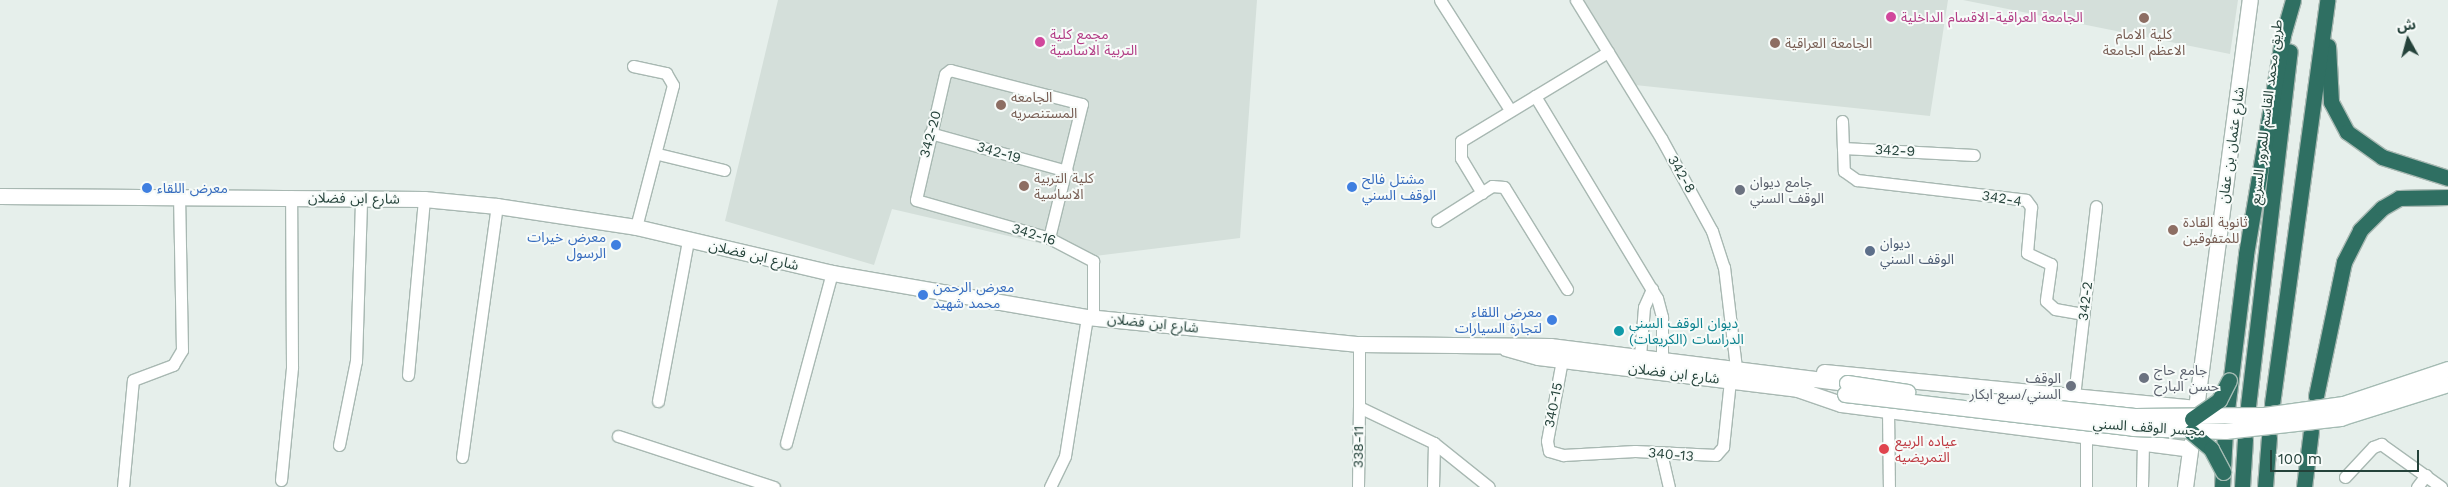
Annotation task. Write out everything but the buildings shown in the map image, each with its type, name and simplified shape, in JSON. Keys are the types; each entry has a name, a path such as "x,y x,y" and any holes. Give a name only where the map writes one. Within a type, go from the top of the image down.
{"highway":[{"path":"2222,480 2228,380 2254,206 2283,35 2295,0"},
{"name":"طريق محمد القاسم للمرور السريع","path":"2248,406 2295,0"},
{"path":"2328,0 2329,93 2342,125 2359,143 2382,157 2448,178"},
{"path":"2272,404 2328,0"},
{"path":"2316,396 2344,262 2360,230 2382,208 2399,198 2428,194 2448,197"},
{"path":"2222,480 2211,449 2193,426 2219,400 2228,380"},
{"path":"2304,487 2311,431"},
{"path":"2265,487 2269,437"},
{"path":"2242,487 2245,439"}],"street":[{"path":"1440,0 1510,110"},
{"name":"342-8","path":"1576,0 1712,231 1724,266 1733,374"},
{"name":"شارع عثمان بن عفان","path":"2185,487 2250,0"},
{"path":"1482,193 1461,158 1461,141 1608,52"},
{"path":"633,66 666,73 672,80 658,154 636,227"},
{"name":"342-20","path":"916,200 930,133 950,70 1082,104 1067,171"},
{"path":"1534,96 1652,289 1662,317 1662,359"},
{"path":"1842,121 1843,148"},
{"name":"342-19","path":"930,133 1067,171"},
{"name":"342-9","path":"1843,148 1974,155"},
{"name":"342-4","path":"1843,148 1844,171 1857,180 2026,200 2031,207 2027,253 2051,264 2046,301 2055,309 2083,314"},
{"path":"658,154 724,170"},
{"path":"1049,238 1067,171"},
{"path":"1437,221 1492,186 1504,187 1566,289"},
{"path":"123,487 133,380 173,364 182,350 179,194"},
{"name":"شارع ابن فضلان","path":"0,196 179,194 291,196 424,199 497,206 636,227 832,273 1090,317 1359,344 1506,347 1541,345 1662,359 1733,374"},
{"path":"281,480 292,367 291,196"},
{"path":"339,445 356,361 361,198"},
{"path":"408,375 424,199"},
{"name":"342-16","path":"916,200 1049,238 1093,261 1090,317"},
{"path":"462,457 497,206"},
{"name":"342-2","path":"2074,396 2096,206"},
{"path":"658,401 688,240"},
{"path":"786,443 832,273"},
{"path":"1640,356 1644,307 1652,289"},
{"path":"1050,487 1065,456 1090,317"},
{"name":"338-11","path":"1358,487 1359,344"},
{"name":"شارع ابن فضلان","path":"1506,347 1562,360 1733,374 1846,389"},
{"name":"340-15","path":"1549,451 1548,433 1562,360"},
{"name":"مجسر الوقف السني","path":"2226,424 2343,404 2448,369"},
{"path":"1798,382 1845,372 2074,396 2193,426"},
{"name":"340-13","path":"1549,451 1563,455 1661,453 1710,457 1720,453 1733,374"},
{"path":"1798,382 1830,401 2143,442 2193,426"},
{"name":"مجسر الوقف السني","path":"1846,389 2124,415 2193,426 2340,418 2448,384"},
{"path":"1359,407 1434,443 1489,487"},
{"path":"1888,410 1889,487"},
{"path":"2086,435 2086,487"},
{"path":"618,436 774,487"},
{"path":"2142,487 2143,442"},
{"path":"1433,487 1434,443"},
{"path":"2345,477 2373,447 2381,444 2441,487"},
{"path":"1661,453 1669,487"},
{"path":"2417,487 2426,475"}],"shaded area":[{"name":"الجامعه المستنصريه","path":"778,0 1257,0 1240,238 1095,256 892,209 874,265 725,221"},
{"name":"الجامعة العراقية","path":"1584,0 1948,0 1930,116 1635,85"},
{"name":"كلية الامام الاعظم الجامعة","path":"1963,0 2238,0 2230,54"}],"place":[{"name":"الجامعة العراقية-الاقسام الداخلية","path":"1891,17"},
{"name":"كلية الامام الاعظم الجامعة","path":"2144,18"},
{"name":"مجمع كلية التربية الاساسية","path":"1040,42"},
{"name":"الجامعة العراقية","path":"1775,43"},
{"name":"الجامعه المستنصريه","path":"1001,105"},
{"name":"كلية التربية الاساسية","path":"1024,186"},
{"name":"مشتل فالح الوقف السني","path":"1352,187"},
{"name":"معرض اللقاء","path":"147,188"},
{"name":"جامع ديوان الوقف السني","path":"1740,190"},
{"name":"ثانوية القادة للمتفوقين","path":"2173,230"},
{"name":"معرض خيرات الرسول","path":"616,245"},
{"name":"ديوان الوقف السني","path":"1870,251"},
{"name":"معرض الرحمن محمد شهيد","path":"923,295"},
{"name":"معرض اللقاء لتجارة السيارات","path":"1552,320"},
{"name":"ديوان الوقف السني الدراسات (الكريعات)","path":"1619,331"},
{"name":"جامع حاج حسن البارح","path":"2144,378"},
{"name":"الوقف السني/سبع ابكار","path":"2071,386"},
{"name":"عياده الربيع التمريضيه","path":"1884,449"}]}
